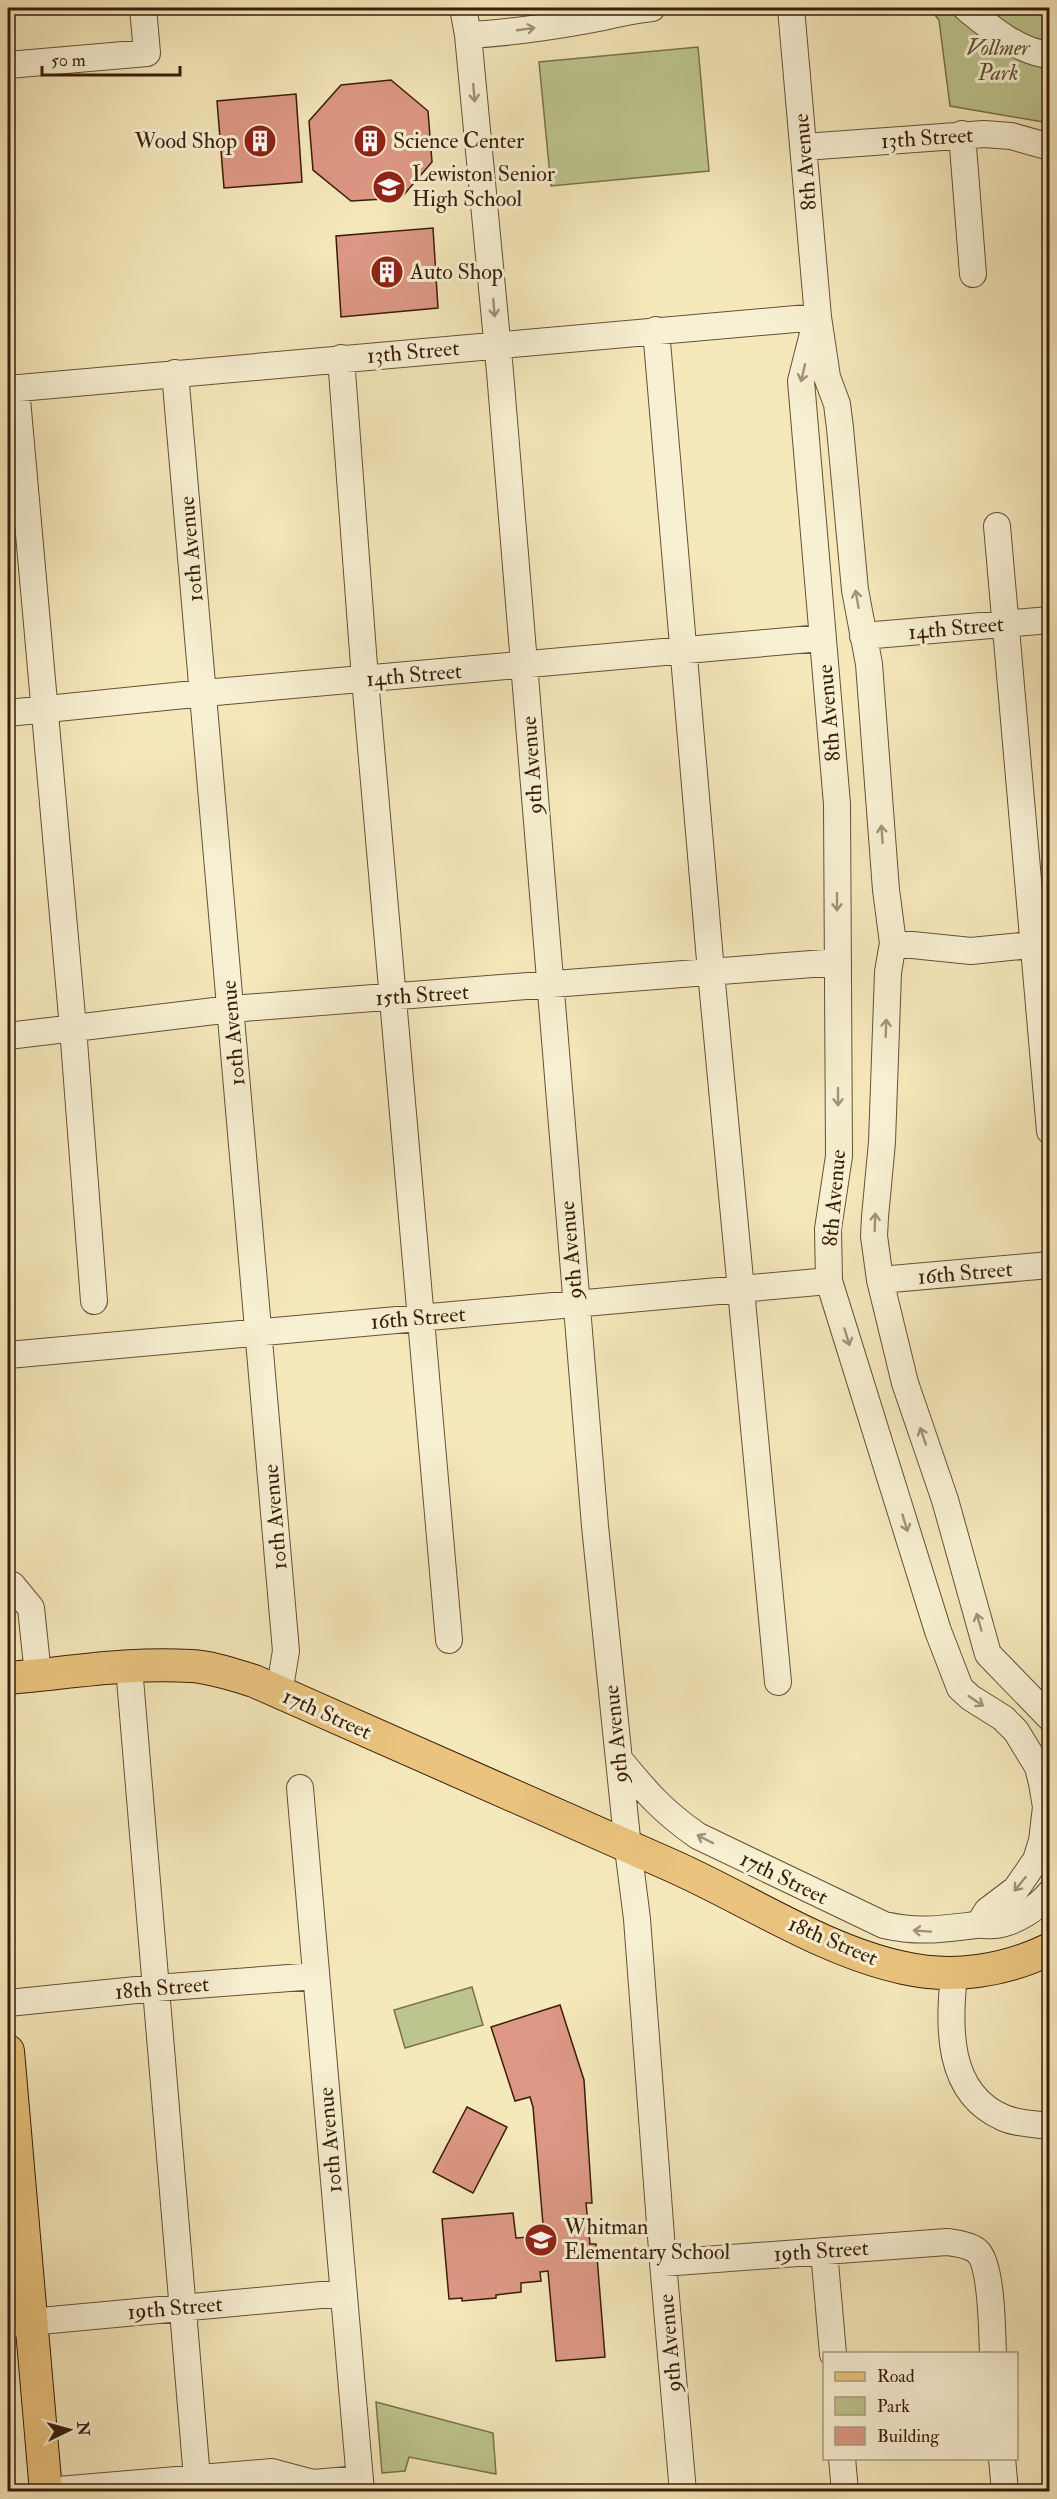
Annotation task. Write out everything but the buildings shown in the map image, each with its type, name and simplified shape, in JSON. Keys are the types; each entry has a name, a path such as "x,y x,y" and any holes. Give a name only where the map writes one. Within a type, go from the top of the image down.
{"main road":[{"name":"17th Street","path":"8,1678 129,1667 193,1666 254,1681 628,1848"},
{"name":"18th Street","path":"628,1848 668,1864 823,1939 874,1961 906,1969 954,1972 988,1970 1050,1949"},
{"path":"8,2051 19,2323 46,2491"}],"street":[{"path":"8,65 147,53 143,8"},
{"name":"9th Avenue","path":"463,8 468,35 525,665 576,1304 619,1758 637,1919 683,2492"},
{"path":"468,35 492,34 589,20 636,8"},
{"name":"8th Avenue","path":"791,8 818,316 827,377 837,404 855,590 868,664 886,890 893,943 888,972 882,1142 874,1217 874,1236 880,1280 905,1383 945,1500 988,1654 1050,1718"},
{"path":"966,8 996,32 1039,54 1050,55"},
{"path":"962,134 973,274"},
{"name":"13th Street","path":"804,147 962,134 1011,136 1050,147"},
{"name":"8th Avenue","path":"818,316 801,381 821,638 837,804 839,1156 828,1229 829,1281 938,1631 960,1688 971,1698 1003,1718 1016,1731 1038,1767 1042,1783 1046,1807 1042,1841 1036,1860 1016,1889 987,1911 980,1924"},
{"name":"13th Street","path":"12,388 818,316"},
{"path":"656,330 711,972 778,1682"},
{"path":"341,358 365,679 449,1640"},
{"name":"10th Avenue","path":"175,373 286,1651 279,1693"},
{"path":"12,388 45,709 94,1301"},
{"path":"997,526 1042,944 1050,1131"},
{"name":"14th Street","path":"863,636 1050,620"},
{"name":"14th Street","path":"8,713 204,693 821,638"},
{"path":"893,943 971,951 1042,944"},
{"name":"15th Street","path":"8,1036 231,1010 838,962"},
{"name":"16th Street","path":"880,1280 1050,1264"},
{"name":"16th Street","path":"8,1355 829,1281"},
{"path":"8,1586 12,1586 31,1608 38,1676"},
{"path":"129,1667 197,2478"},
{"name":"17th Street","path":"619,1758 652,1800 670,1817 698,1836 862,1916 884,1925 923,1931 980,1924"},
{"name":"10th Avenue","path":"300,1788 361,2485"},
{"path":"980,1924 995,1925 1022,1916 1042,1902 1050,1893"},
{"path":"954,1972 950,2010 955,2063 962,2079 974,2095 990,2110 1004,2118 1022,2123 1050,2126"},
{"name":"18th Street","path":"8,2003 156,1988 316,1976"},
{"name":"19th Street","path":"663,2263 958,2243 977,2251 987,2268 993,2352"},
{"path":"824,2251 833,2352"},
{"name":"19th Street","path":"19,2323 344,2293"},
{"path":"842,2460 845,2492"},
{"path":"1002,2460 1005,2492"},
{"path":"46,2491 272,2472 313,2483 361,2485"}],"green space":[{"name":"Vollmer Park","path":"929,8 1049,8 1049,123 950,106 939,20"},
{"path":"698,47 709,171 551,186 539,62"},
{"path":"472,1987 483,2025 405,2048 394,2010"},
{"path":"376,2402 493,2433 496,2474 409,2457 405,2471 382,2473"}],"place":[{"name":"Wood Shop","path":"260,141"},
{"name":"Science Center","path":"370,141"},
{"name":"Lewiston Senior High School","path":"389,187"},
{"name":"Auto Shop","path":"387,272"},
{"name":"Whitman Elementary School","path":"541,2240"}]}
